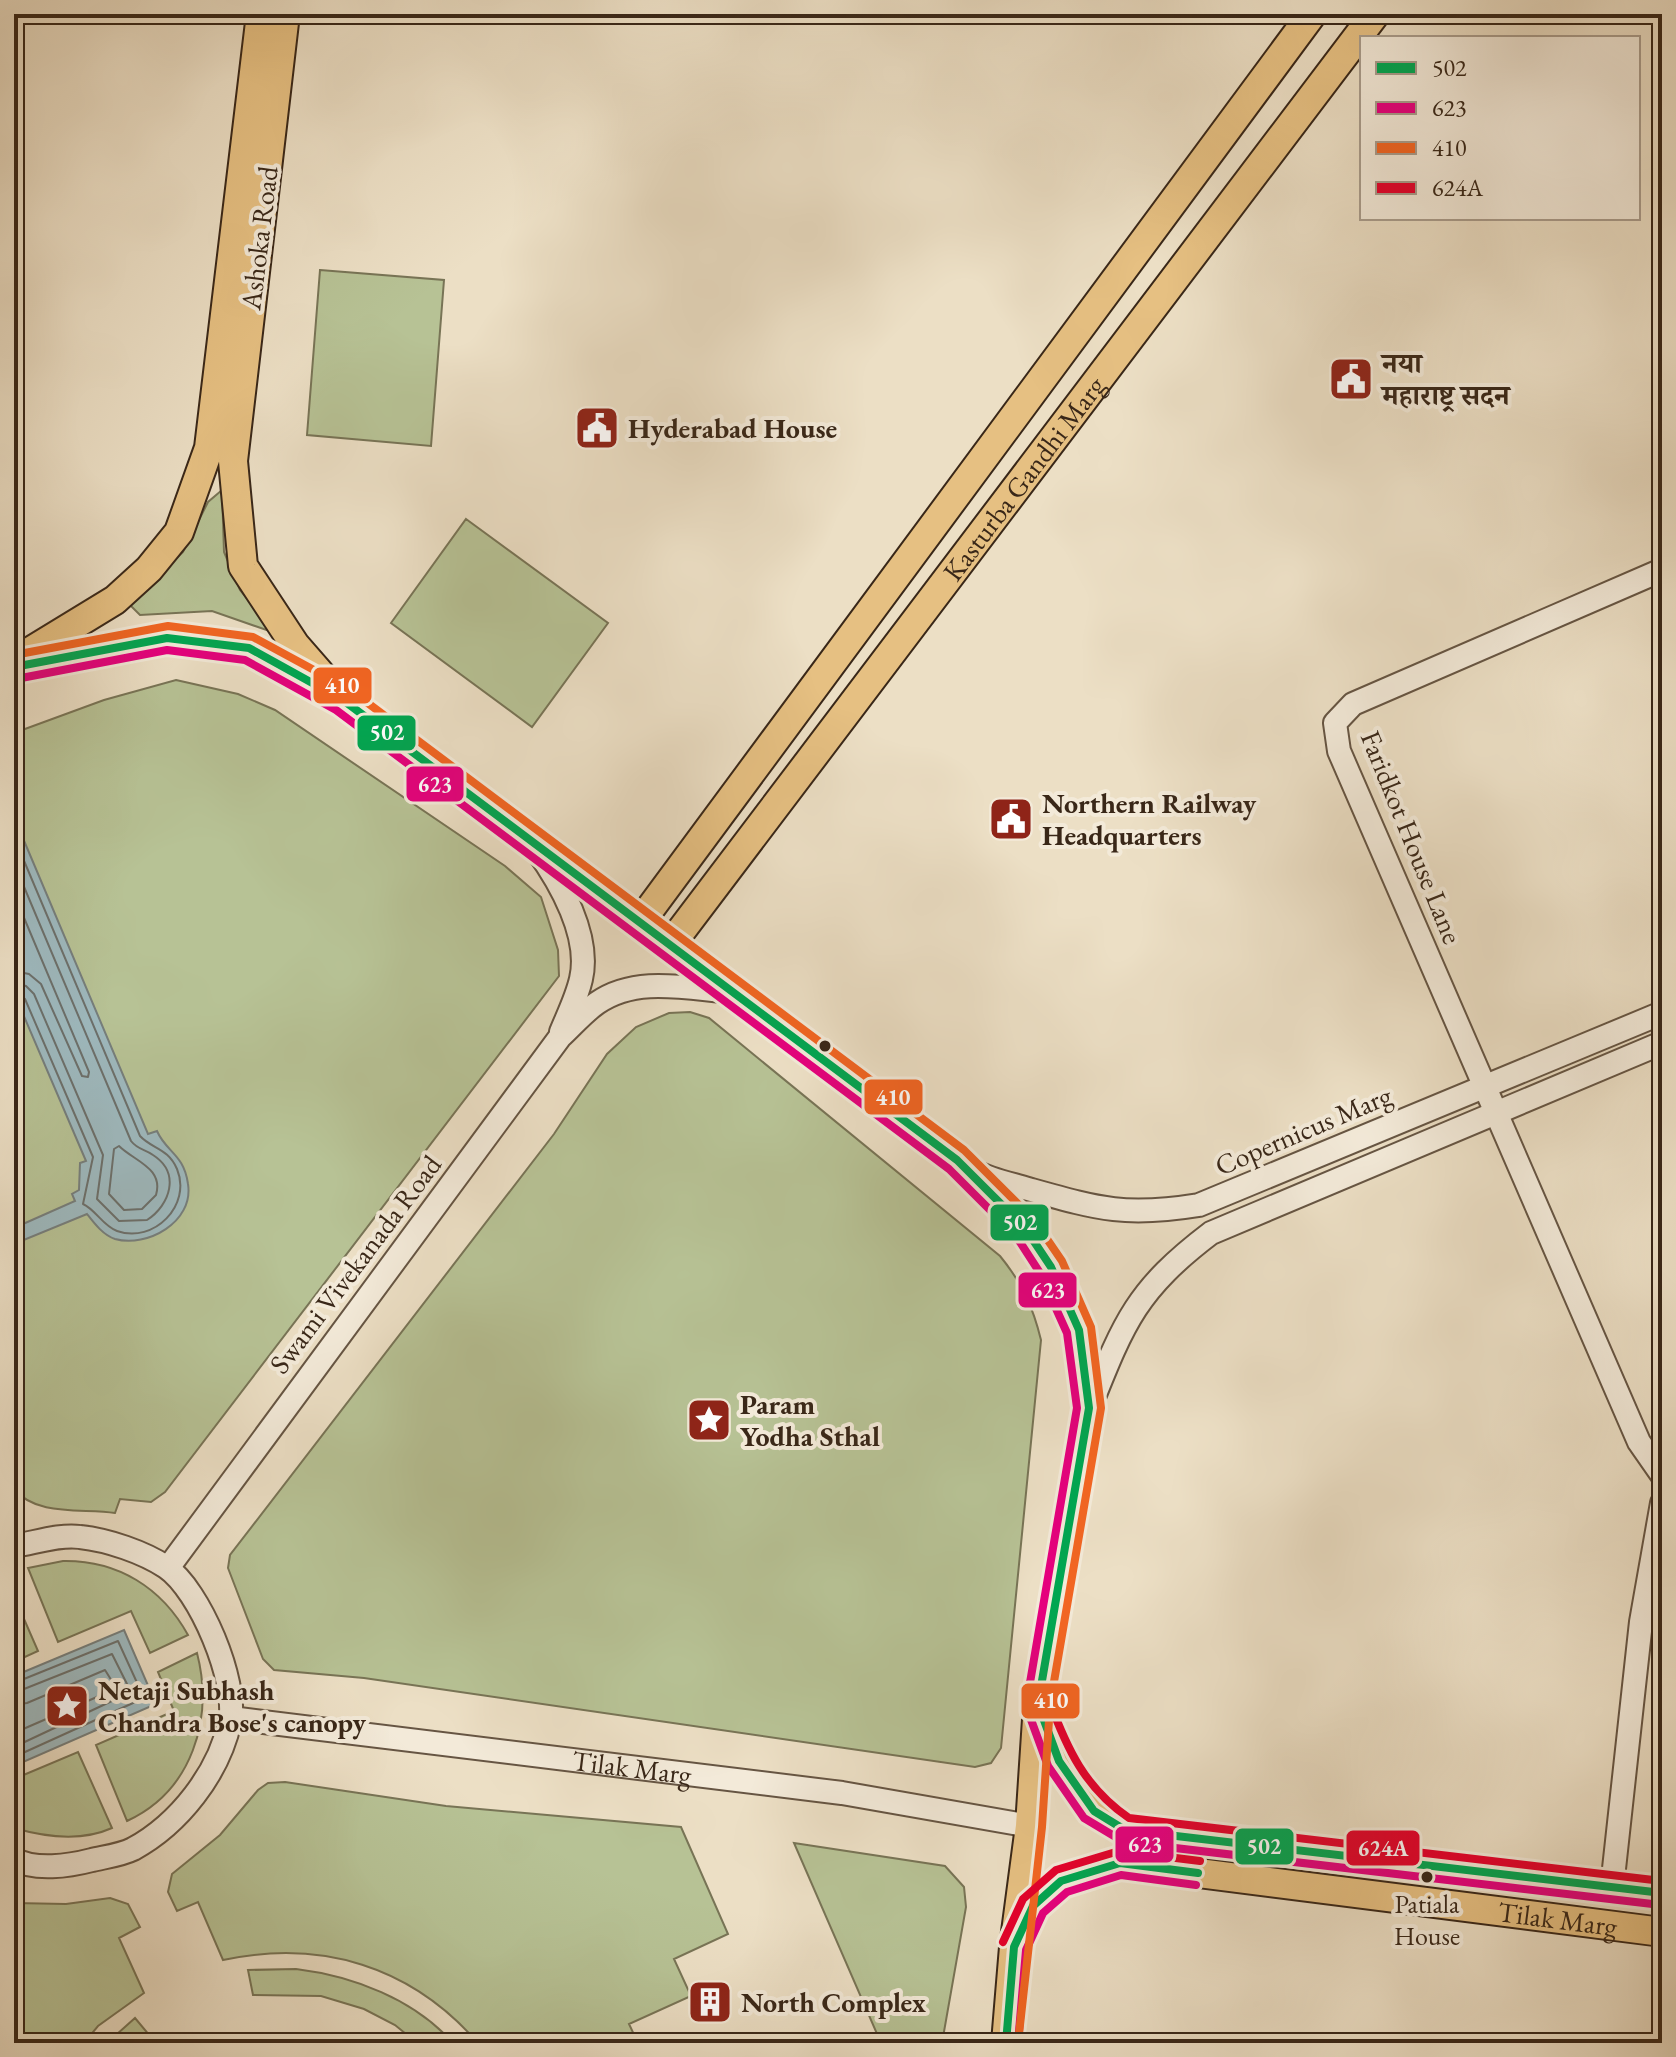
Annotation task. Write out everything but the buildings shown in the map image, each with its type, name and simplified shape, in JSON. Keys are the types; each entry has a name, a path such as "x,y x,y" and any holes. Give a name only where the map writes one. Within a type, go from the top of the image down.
{"main road":[{"name":"Ashoka Road","path":"221,454 261,14"},
{"name":"Ashoka Road","path":"221,454 285,14"},
{"name":"Kasturba Gandhi Marg","path":"641,921 1312,14"},
{"name":"Kasturba Gandhi Marg","path":"671,944 1375,14"},
{"path":"14,664 115,600 149,569 179,532 221,454"},
{"path":"221,454 243,566 295,645 343,700"},
{"path":"14,664 167,638 249,648 343,700 957,1160 1025,1228 1051,1267 1079,1330 1089,1408 1038,1704 1030,1826 1014,1947 1006,2043"},
{"name":"Tilak Marg","path":"1038,1704 1059,1761 1094,1811 1125,1830 1662,1893"},
{"name":"Tilak Marg","path":"1014,1947 1033,1906 1061,1881 1120,1863 1662,1932"}],"street":[{"name":"Faridkot House Lane","path":"1486,1087 1339,751 1335,723 1353,704 1662,570"},
{"path":"527,837 551,870 581,940 582,976 560,1037"},
{"path":"560,1037 598,1002 625,989 661,985 734,992"},
{"name":"Copernicus Marg","path":"957,1160 979,1175 1089,1207 1152,1213 1199,1205 1662,1013"},
{"name":"Swami Vivekanada Road","path":"168,1568 560,1037"},
{"name":"Copernicus Marg","path":"1089,1408 1122,1325 1160,1275 1211,1233 1662,1043"},
{"path":"1486,1087 1639,1442 1662,1475"},
{"path":"1199,1205 1211,1233"},
{"path":"1612,1887 1641,1622 1662,1503"},
{"path":"14,1546 77,1536 114,1544 168,1568 194,1598 212,1635 225,1670 231,1718 219,1752 203,1782 163,1830 130,1851 66,1866 14,1859"},
{"name":"Tilak Marg","path":"231,1718 842,1793 1030,1826"}],"green space":[{"path":"320,270 444,280 431,446 307,435"},
{"path":"222,490 224,552 240,590 275,633 212,611 140,615 129,604 183,552 208,502"},
{"path":"466,519 608,623 532,727 391,623"},
{"path":"176,680 238,694 275,710 505,866 541,897 558,950 559,976 165,1492 151,1502 120,1499 115,1513 61,1510 35,1504 14,1489 14,733 104,700"},
{"path":"690,1012 709,1018 1000,1256 1021,1286 1030,1306 1041,1340 1001,1748 991,1763 975,1767 364,1678 274,1670 263,1659 228,1568 230,1555 554,1134 607,1054 636,1027 669,1013"},
{"path":"63,1561 102,1566 136,1580 165,1603 188,1635 150,1653 131,1611 58,1642 28,1568"},
{"path":"14,1596 38,1651 14,1662"},
{"path":"197,1653 202,1678 202,1703 193,1750 168,1791 149,1808 127,1821 96,1745 174,1711 158,1672"},
{"path":"78,1752 112,1828 88,1835 63,1837 14,1828 14,1779"},
{"path":"285,1782 446,1806 681,1827 728,1934 674,1959 691,1996 629,2024 638,2043 478,2043 452,2016 424,1995 394,1977 362,1965 295,1953 259,1954 223,1960 198,1902 177,1911 168,1892 172,1874 220,1835 258,1790 268,1783"},
{"path":"794,1843 945,1866 964,1887 966,1907 942,2043 881,2043"},
{"path":"110,1898 128,1904 140,1927 119,1938 144,1993 98,2026 84,2043 14,2043 14,1903 66,1904"},
{"path":"296,1969 339,1977 381,1992 420,2014 453,2043 417,2043 395,2025 364,2009 321,1996 253,1995 248,1970"},
{"path":"135,2018 150,2036 140,2043 107,2043"}],"water":[{"path":"14,817 148,1134 157,1131 186,1174 188,1198 184,1210 166,1229 154,1236 128,1241 115,1239 103,1232 87,1214 14,1244 14,1228 75,1201 72,1194 79,1190 80,1163 86,1161 14,993"},
{"path":"124,1630 156,1704 14,1766 14,1676"}],"transit line":[{"name":"410","path":"14,655 168,626 253,637 349,689 964,1150 1034,1220 1062,1261 1091,1327 1101,1408 1050,1705 1042,1827 1018,2043"},
{"name":"502","path":"14,667 167,638 249,648 343,700 957,1160 1025,1228 1051,1267 1079,1330 1089,1408 1038,1704 1059,1761 1094,1811 1125,1830 1662,1893"},
{"name":"623","path":"16,679 167,650 245,660 336,710 949,1169 1016,1236 1040,1273 1067,1333 1077,1408 1026,1706 1048,1766 1084,1818 1124,1842 1661,1905"},
{"name":"624A","path":"1049,1700 1079,1766 1100,1794 1129,1818 1662,1881"},
{"name":"624A","path":"1003,1942 1023,1899 1056,1870 1119,1851 1200,1861"},
{"name":"502","path":"1006,2043 1014,1947 1033,1906 1061,1881 1120,1863 1198,1873"},
{"name":"623","path":"1018,2043 1026,1950 1043,1913 1067,1892 1121,1875 1196,1885"}],"place":[{"name":"नया महाराष्ट्र सदन","path":"1351,379"},
{"name":"Hyderabad House","path":"597,428"},
{"name":"Northern Railway Headquarters","path":"1011,819"},
{"name":"Param Yodha Sthal","path":"709,1420"},
{"name":"Netaji Subhash Chandra Bose's canopy","path":"67,1706"},
{"name":"Patiala House","path":"1427,1877"},
{"name":"North Complex","path":"710,2002"}]}
